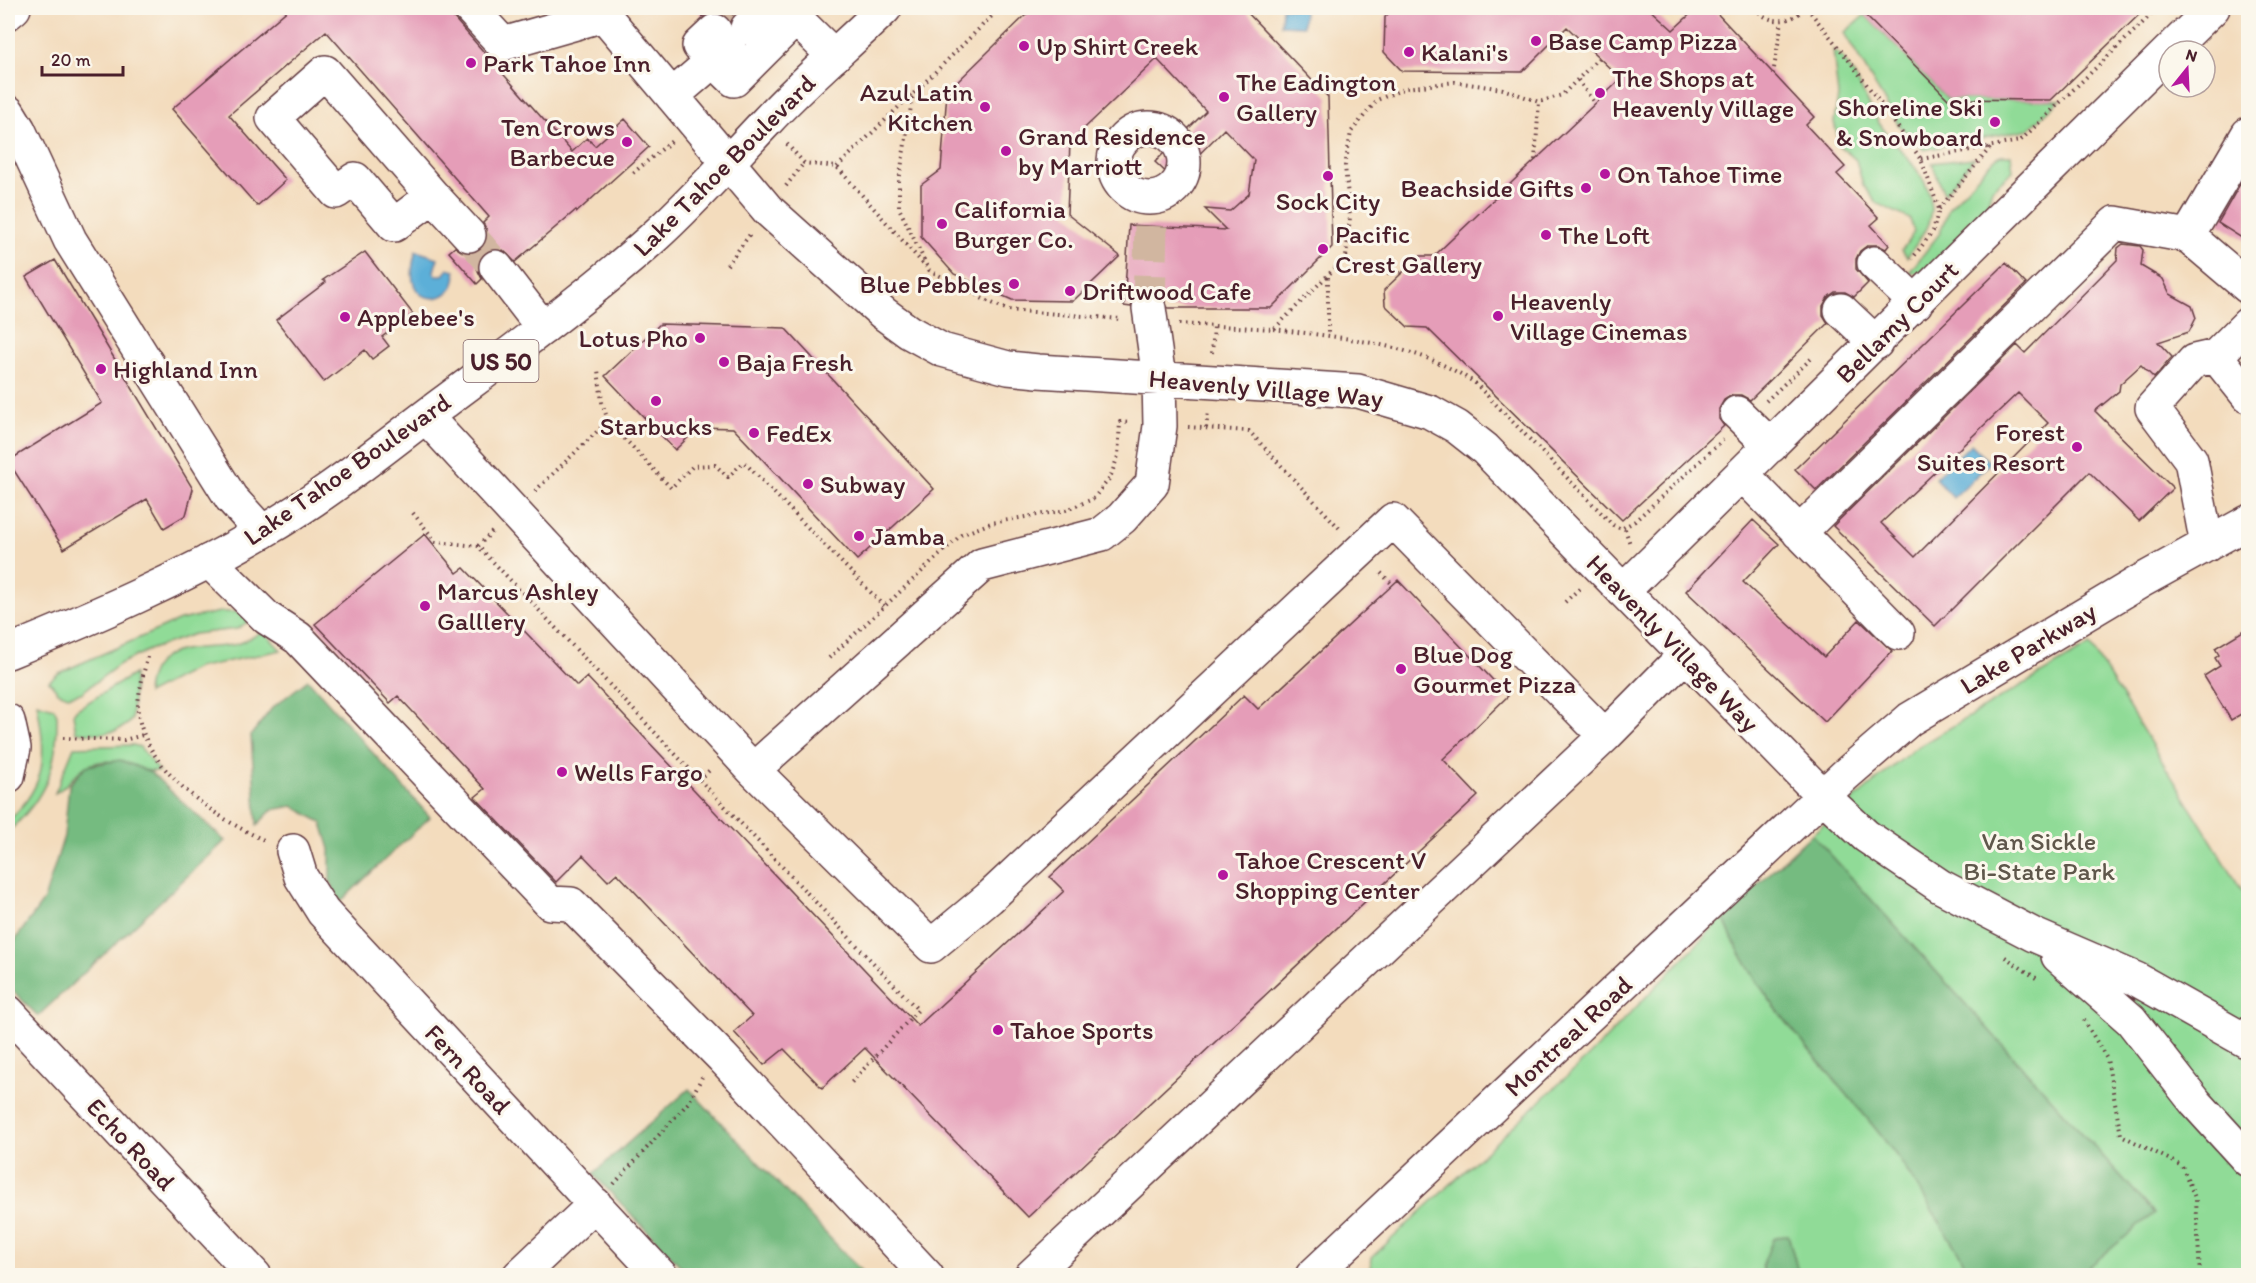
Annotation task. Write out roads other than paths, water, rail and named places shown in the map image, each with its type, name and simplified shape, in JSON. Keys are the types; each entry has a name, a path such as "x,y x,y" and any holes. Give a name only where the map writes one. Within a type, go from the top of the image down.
{"main road":[{"path":"8,13 14,8"},
{"path":"470,8 503,44 601,11"},
{"name":"Lake Tahoe Boulevard","path":"8,652 92,618 209,561 262,532 294,513 426,417 543,328 656,236 729,163 767,121 885,8"},
{"name":"Bellamy Court","path":"2181,39 2213,8"},
{"name":"Heavenly Village Way","path":"601,11 768,210 883,313 909,332 942,350 1008,368 1358,391 1430,412 1458,427 1485,449 1824,797 1866,836 1893,856 1941,885 2034,935"},
{"path":"672,96 747,25 834,56"},
{"name":"Bellamy Court","path":"1623,591 2157,63"},
{"path":"433,196 394,225 355,179 336,192 273,118 325,72 469,235"},
{"path":"8,112 19,130 70,240 231,498 262,532"},
{"path":"2188,236 2248,134"},
{"path":"1799,533 2115,223 2188,236 2248,287"},
{"path":"496,267 543,328"},
{"path":"1884,271 1916,303"},
{"path":"1841,310 1876,343"},
{"path":"753,770 982,565 1102,534 1122,518 1152,484 1160,426 1159,378 1149,315"},
{"path":"2207,544 2191,460 2152,408 2194,361 2216,356 2248,324"},
{"path":"2216,356 2248,396"},
{"path":"426,417 753,770 931,946 989,898 1393,520 1605,736"},
{"path":"1741,417 1771,446"},
{"path":"1742,474 1898,633"},
{"name":"Lake Parkway","path":"1824,797 1844,776 1910,719 1993,667 2248,522"},
{"path":"209,561 267,618 298,638 550,903 571,904 722,1057 927,1275"},
{"path":"1031,1275 1605,736 1685,655"},
{"path":"8,721 14,748 8,776"},
{"name":"Montreal Road","path":"1312,1275 1824,797"},
{"name":"Fern Road","path":"293,851 301,877 323,912 661,1275"},
{"path":"2034,935 2136,979 2248,1042"},
{"path":"2034,935 2131,1020 2196,1103 2248,1160"},
{"name":"Echo Road","path":"8,1012 255,1275"},
{"path":"519,1275 595,1204"}],"water":[{"path":"1282,8 1304,8 1303,26 1281,25"},
{"path":"416,251 438,258 434,271 436,275 443,275 448,269 455,271 455,282 449,291 431,298 421,295 415,286 412,272"},
{"path":"1971,444 1990,463 1953,498 1935,478"}],"tunnel":[{"path":"715,31 732,15"},
{"path":"1149,308 1151,226"},
{"path":"469,235 496,267"}],"place":[{"name":"Base Camp Pizza","path":"1536,41"},
{"name":"Up Shirt Creek","path":"1024,46"},
{"name":"Kalani's","path":"1409,52"},
{"name":"Park Tahoe Inn","path":"471,63"},
{"name":"The Shops at Heavenly Village","path":"1600,93"},
{"name":"The Eadington Gallery","path":"1224,97"},
{"name":"Azul Latin Kitchen","path":"985,107"},
{"name":"Shoreline Ski & Snowboard","path":"1995,122"},
{"name":"Ten Crows Barbecue","path":"627,142"},
{"name":"Grand Residence by Marriott","path":"1006,151"},
{"name":"On Tahoe Time","path":"1605,174"},
{"name":"Sock City","path":"1328,176"},
{"name":"Beachside Gifts","path":"1586,188"},
{"name":"California Burger Co.","path":"942,224"},
{"name":"The Loft","path":"1546,235"},
{"name":"Pacific Crest Gallery","path":"1323,249"},
{"name":"Blue Pebbles","path":"1014,284"},
{"name":"Driftwood Cafe","path":"1070,291"},
{"name":"Heavenly Village Cinemas","path":"1498,316"},
{"name":"Applebee's","path":"345,317"},
{"name":"Lotus Pho","path":"700,338"},
{"name":"Baja Fresh","path":"724,362"},
{"name":"Highland Inn","path":"101,369"},
{"name":"Starbucks","path":"656,401"},
{"name":"FedEx","path":"754,433"},
{"name":"Forest Suites Resort","path":"2077,447"},
{"name":"Subway","path":"808,484"},
{"name":"Jamba","path":"859,536"},
{"name":"Marcus Ashley Galllery","path":"425,606"},
{"name":"Blue Dog Gourmet Pizza","path":"1401,669"},
{"name":"Wells Fargo","path":"562,772"},
{"name":"Tahoe Crescent V Shopping Center","path":"1223,875"},
{"name":"Tahoe Sports","path":"998,1030"}],"park label":[{"name":"Van Sickle Bi-State Park","path":"2039,856"}]}
